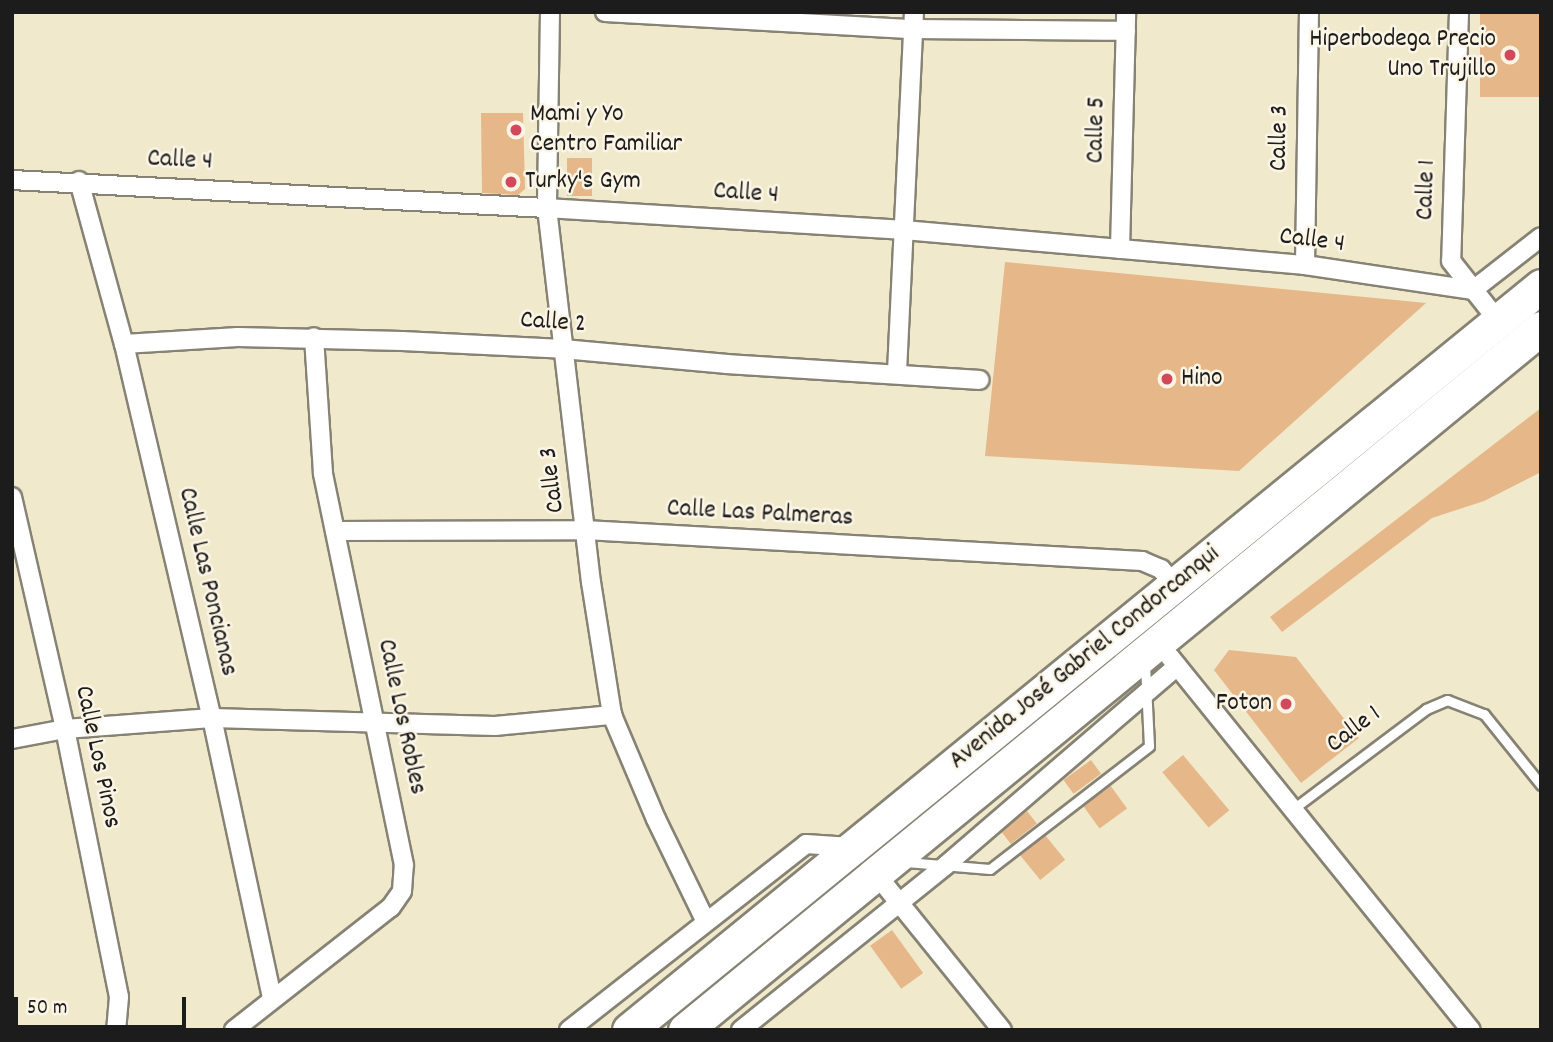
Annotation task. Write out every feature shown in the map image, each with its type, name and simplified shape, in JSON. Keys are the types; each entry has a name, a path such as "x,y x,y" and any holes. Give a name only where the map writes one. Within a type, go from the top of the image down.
{"highway":[{"name":"Avenida José Gabriel Condorcanqui","path":"629,1030 1497,320 1537,297"},
{"name":"Avenida José Gabriel Condorcanqui","path":"685,1030 883,867 1159,653 1530,337"}],"street":[{"name":"Calle 3","path":"550,12 547,208 585,530 611,715 656,819 705,920"},
{"path":"605,12 914,21 1126,31"},
{"name":"Calle 5","path":"1120,249 1126,12"},
{"name":"Calle 3","path":"1305,265 1308,12"},
{"name":"Calle 1","path":"1459,12 1451,261 1497,320 1530,337"},
{"path":"897,372 914,21"},
{"name":"Calle 4","path":"12,180 79,181 904,230 1305,265 1473,290"},
{"name":"Calle Las Poncianas","path":"79,181 124,344 212,718 272,999"},
{"path":"1473,290 1541,237"},
{"name":"Calle 2","path":"124,344 238,337 314,337 564,349 727,364 897,372 979,380"},
{"name":"Calle Los Robles","path":"234,1030 391,907 402,891 404,865 323,473 314,337"},
{"name":"Calle Los Pinos","path":"12,498 65,729 119,997 116,1030"},
{"name":"Calle Las Palmeras","path":"335,531 585,530 1142,561 1161,569 1173,584"},
{"path":"1138,615 1159,653 1293,809 1471,1030"},
{"path":"741,1030 900,903 1146,694 1159,653"},
{"path":"12,739 65,729 212,718 495,726 611,715"},
{"path":"569,1030 705,920 806,844 854,847 883,867 900,903 1002,1030"}],"lane":[{"path":"883,867 946,864 990,869 1149,746 1146,694 1159,653"},
{"name":"Calle 1","path":"1293,809 1426,709 1447,700 1484,714 1541,785"}],"building":[{"name":"Hiperbodega Precio Uno Trujillo","path":"1480,12 1541,12 1541,97 1480,97"},
{"path":"481,113 523,113 525,189 518,195 482,193"},
{"path":"567,158 592,158 592,196 567,196"},
{"name":"Hino","path":"1005,262 1426,303 1239,471 985,456"},
{"path":"1541,408 1541,472 1484,501 1432,518 1282,632 1270,617"},
{"name":"Foton","path":"1229,650 1296,657 1359,738 1301,783 1214,670"},
{"path":"1183,755 1229,810 1209,828 1162,772"},
{"path":"1091,760 1101,774 1073,794 1063,780"},
{"path":"1110,785 1127,808 1100,828 1082,805"},
{"path":"1027,811 1037,824 1011,844 1001,831"},
{"path":"1045,835 1065,860 1040,880 1020,855"},
{"path":"892,930 923,973 901,989 870,946"}],"place":[{"name":"Hiperbodega Precio Uno Trujillo","path":"1510,55"},
{"name":"Mami y Yo Centro Familiar","path":"516,130"},
{"name":"Turky's Gym","path":"511,182"},
{"name":"Hino","path":"1167,379"},
{"name":"Foton","path":"1286,704"}]}
